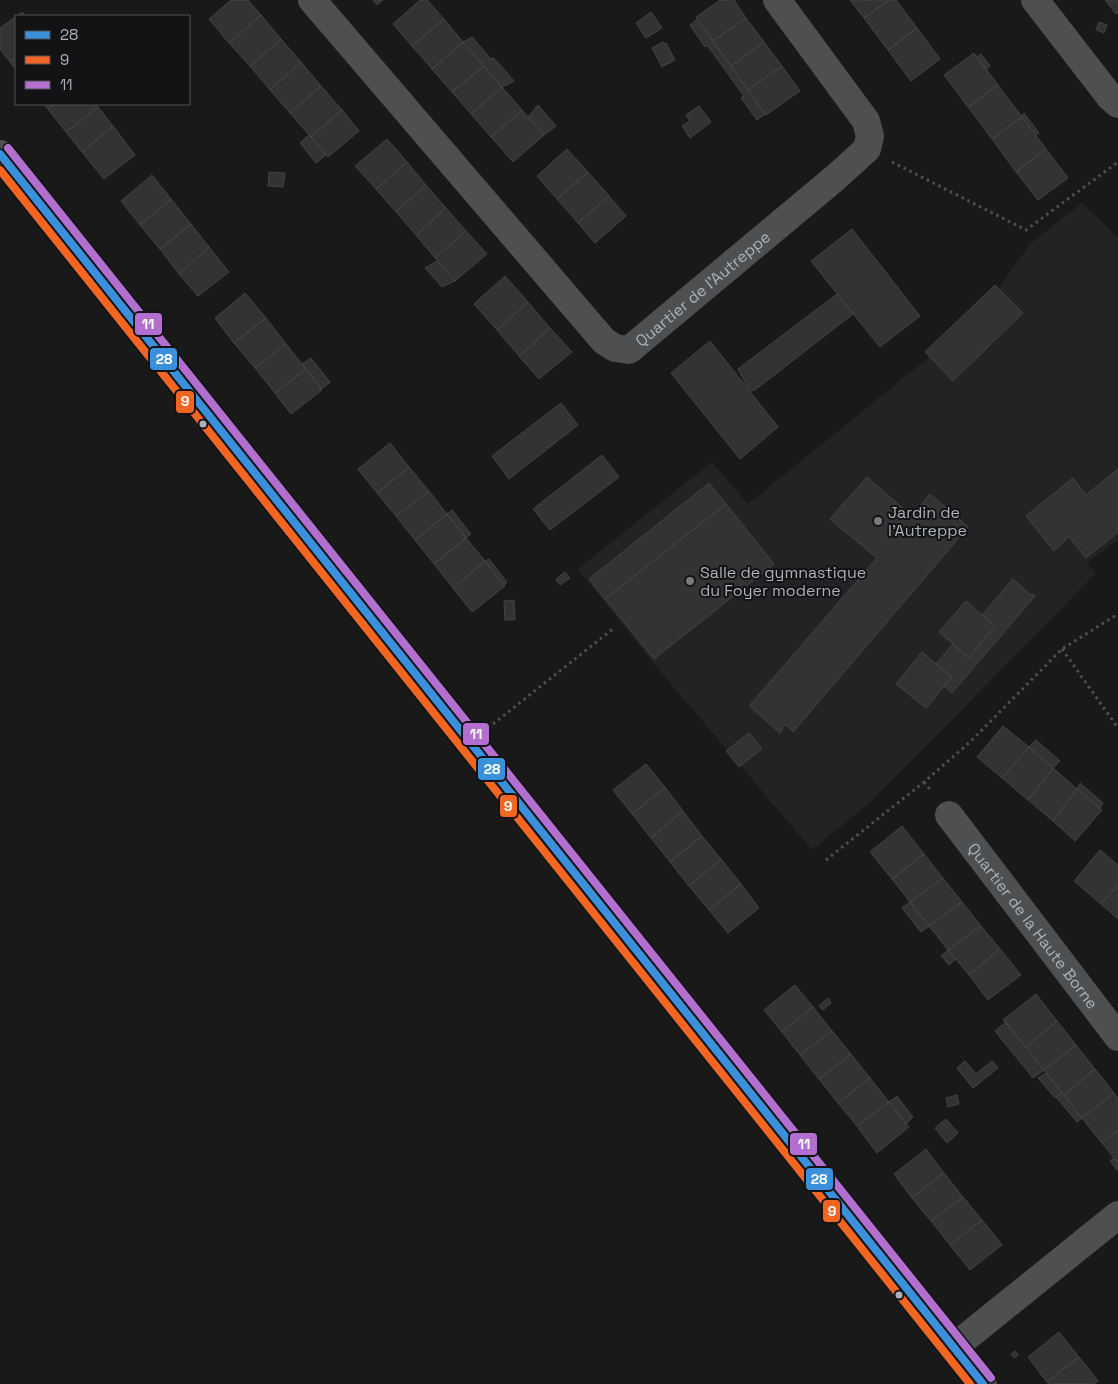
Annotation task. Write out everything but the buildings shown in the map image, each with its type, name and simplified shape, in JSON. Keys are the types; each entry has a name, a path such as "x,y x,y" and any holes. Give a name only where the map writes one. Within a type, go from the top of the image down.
{"street":[{"name":"Quartier de l'Autreppe","path":"312,0 604,341 615,348 629,350 835,178 867,149"},
{"path":"777,0 866,121 870,136 867,149"},
{"path":"1035,0 1110,97 1118,104"},
{"path":"0,154 982,1384"},
{"name":"Quartier de la Haute Borne","path":"949,815 1118,1036"},
{"path":"953,1348 1118,1215"}],"path":[{"path":"867,149 1026,230 1118,162"},
{"path":"826,860 924,782 970,742 1062,649 1118,614"},
{"path":"471,742 614,628"},
{"path":"1062,649 1118,728"}],"shaded area":[{"name":"Jardin de l'Autreppe","path":"1082,203 1118,238 1118,539 1087,563 1096,573 872,801 812,850 654,664 578,569 712,462 748,504 928,358 993,296 1030,244"}],"transit line":[{"name":"11","path":"8,148 991,1378"},
{"name":"28","path":"0,154 983,1384"},
{"name":"9","path":"0,170 970,1384"}],"place":[{"name":"Jardin de l'Autreppe","path":"878,521"},
{"name":"Salle de gymnastique du Foyer moderne","path":"690,581"}]}
